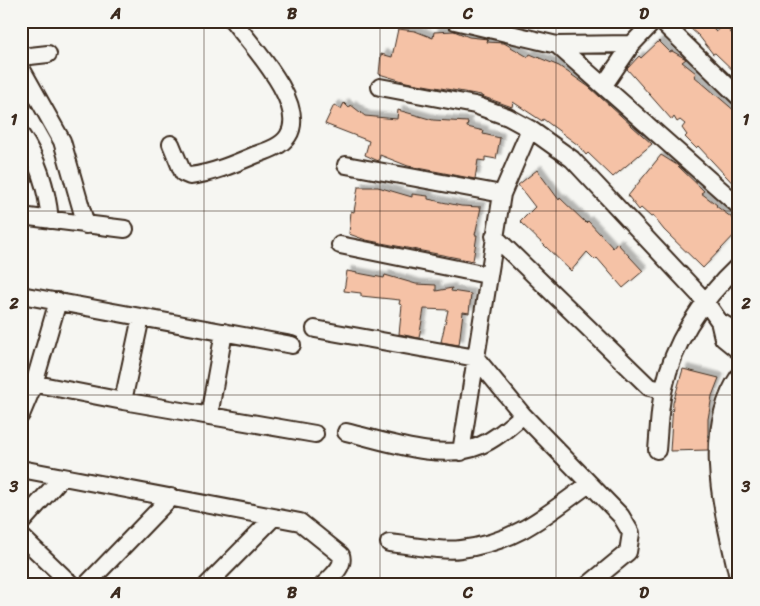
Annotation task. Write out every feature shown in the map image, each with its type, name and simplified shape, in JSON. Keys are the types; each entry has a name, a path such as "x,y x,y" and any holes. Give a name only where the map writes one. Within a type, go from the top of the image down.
{"street":[{"path":"171,144 183,173 190,176 231,165 273,148 288,136 293,123 289,99 233,21"},
{"path":"455,21 557,45 632,44"},
{"path":"604,85 632,44 654,21"},
{"path":"662,21 739,97"},
{"path":"557,45 739,206"},
{"path":"21,57 48,54"},
{"path":"21,68 62,141 86,225"},
{"path":"380,87 475,105 508,117 530,129 572,159 705,301 719,321 723,338 739,351"},
{"path":"461,452 487,275 502,194 530,129"},
{"path":"21,136 40,170 48,196 50,220"},
{"path":"346,165 502,194"},
{"path":"21,216 125,229"},
{"path":"494,236 649,386 663,390"},
{"path":"340,245 487,275"},
{"path":"657,450 663,390 670,365 685,330 705,301 739,265"},
{"path":"21,295 292,345"},
{"path":"21,415 28,382 58,302"},
{"path":"124,401 141,317"},
{"path":"719,321 739,333"},
{"path":"316,329 476,358 523,415 621,516 631,533 628,552 588,585"},
{"path":"209,416 224,332"},
{"path":"739,376 729,390 719,418 718,446 720,484 739,582"},
{"path":"28,382 124,401 315,434"},
{"path":"739,397 735,416 734,479 739,520"},
{"path":"346,432 439,453 461,452 479,446 502,434 523,415"},
{"path":"21,469 300,522 342,555 343,561 341,566 323,585"},
{"path":"21,523 62,477"},
{"path":"389,543 460,550 504,540 530,528 589,484"},
{"path":"86,585 171,497"},
{"path":"206,585 274,517"},
{"path":"21,536 72,585"}],"building":[{"path":"682,21 705,21 716,32 725,25 731,33 739,38 739,76 715,53 713,54 699,36"},
{"path":"398,29 415,31 433,38 434,32 454,31 469,37 488,39 487,42 504,43 528,57 530,54 559,66 589,87 652,144 613,177 588,153 586,155 578,145 543,119 542,121 513,102 512,107 481,95 406,82 379,74 381,54 392,57"},
{"path":"659,41 670,52 672,51 686,59 682,62 696,73 694,76 736,112 733,114 739,120 739,190 698,146 696,148 685,137 687,135 682,128 685,124 680,120 677,122 674,117 672,120 627,69 639,56 641,58"},
{"path":"344,103 349,108 351,105 365,116 397,119 398,110 433,120 468,122 467,127 484,131 483,134 500,138 496,159 485,157 485,161 478,160 475,179 408,166 380,155 379,161 376,160 365,155 369,141 325,124 334,105 341,109"},
{"path":"661,155 677,165 704,191 701,193 739,223 739,230 703,268 664,230 653,216 651,217 641,208 639,210 628,196"},
{"path":"537,170 559,200 560,198 586,223 588,221 613,248 617,243 643,271 623,288 597,258 595,260 587,252 571,271 520,222 535,207 518,185"},
{"path":"358,187 378,187 412,197 412,194 428,196 428,199 461,206 481,207 475,235 477,235 473,261 366,240 349,234 351,211 354,212"},
{"path":"347,271 384,278 385,275 416,284 436,285 436,291 452,288 451,291 471,294 469,313 463,312 459,345 441,342 448,310 424,309 419,338 399,334 402,305 399,304 400,300 361,296 361,293 344,291"},
{"path":"683,369 719,378 712,396 708,419 708,450 670,451 673,403"}]}
